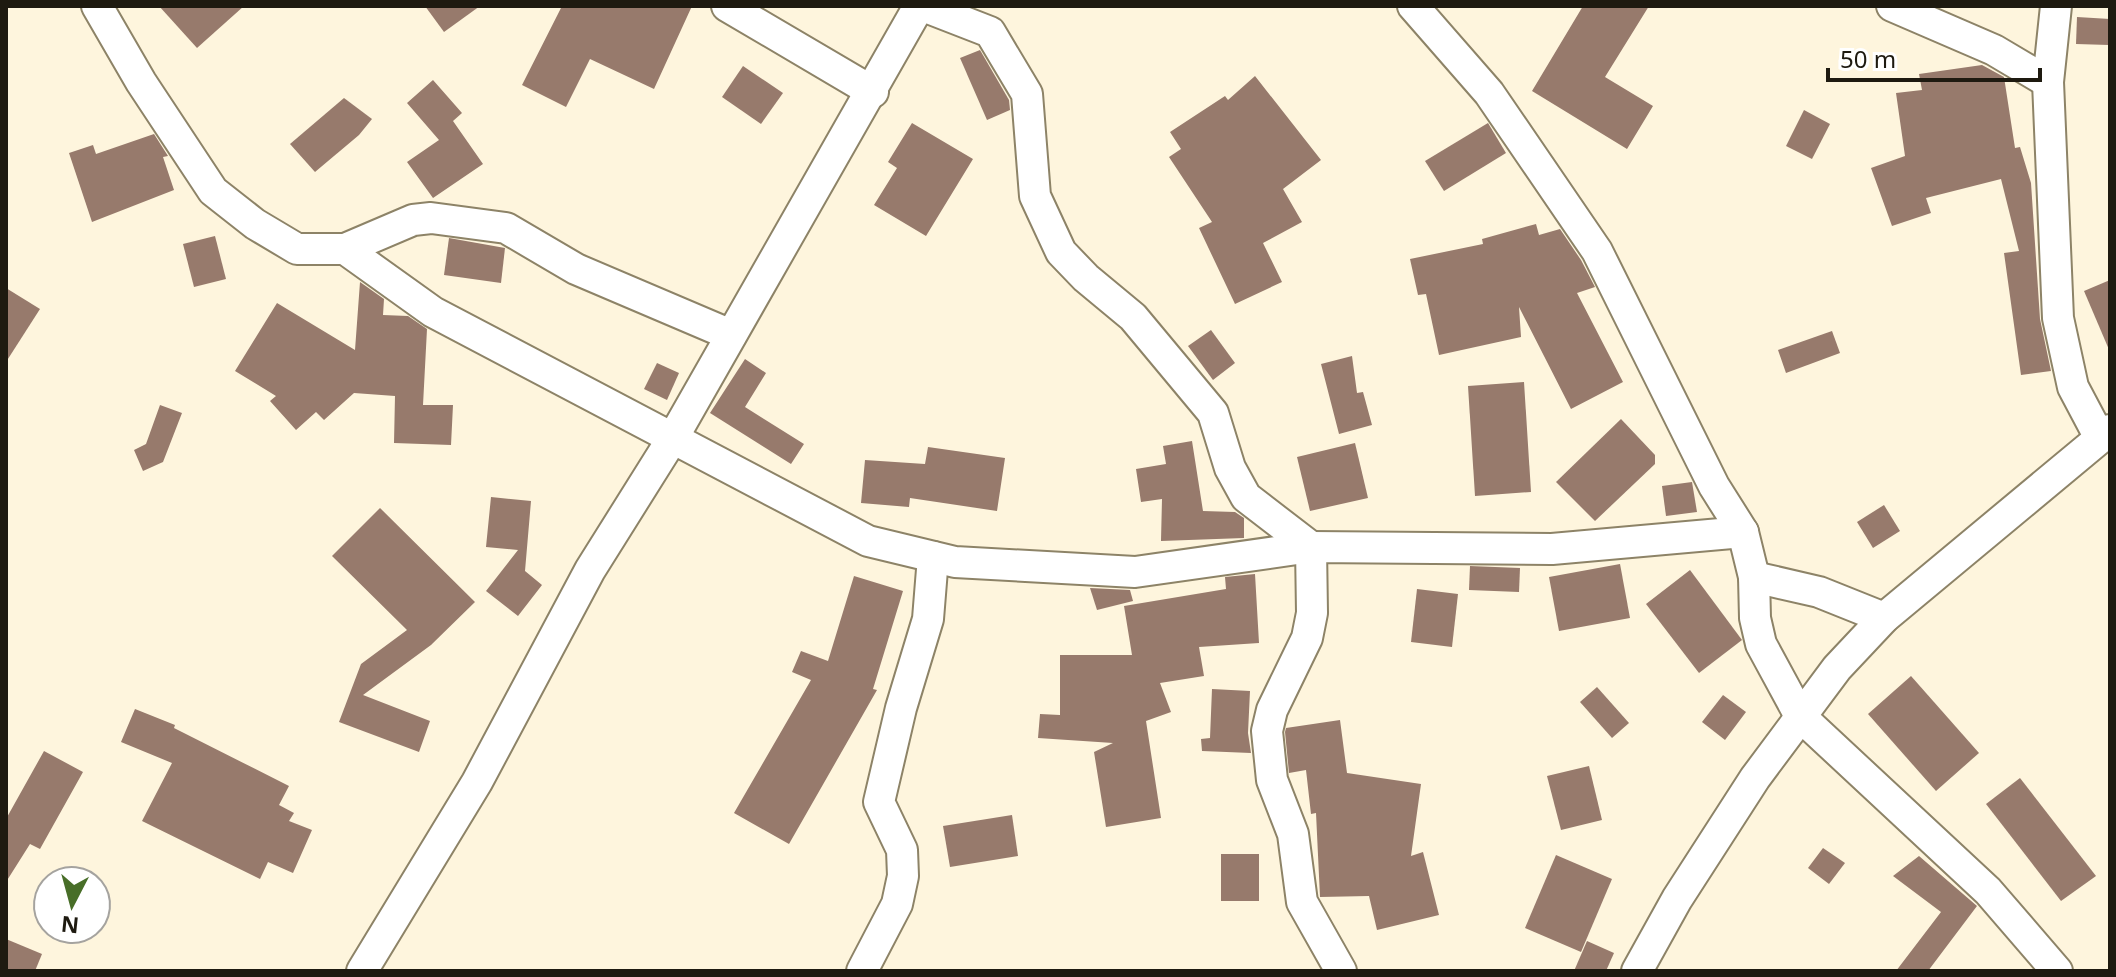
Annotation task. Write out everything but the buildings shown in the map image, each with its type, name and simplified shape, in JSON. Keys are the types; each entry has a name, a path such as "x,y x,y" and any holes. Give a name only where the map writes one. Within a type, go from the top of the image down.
{"street":[{"path":"727,6 873,92"},
{"path":"362,971 477,782 590,570 674,436 921,6 990,32 1027,94 1035,196 1061,252 1086,278 1133,317 1213,413 1230,468 1246,497 1311,547"},
{"path":"1413,6 1489,93 1597,251 1714,486 1743,532 1754,577 1755,618 1761,644 1800,716 1988,891 2057,971"},
{"path":"1892,6 1940,23 2048,82"},
{"path":"1637,971 1677,899 1800,716 1837,668 1884,618 2105,434 2073,387 2058,318 2048,82 2056,6"},
{"path":"99,8 141,82 213,191 255,224 297,249 345,249 413,220 431,218 506,228 576,269 731,335"},
{"path":"345,249 433,312 674,436 868,541 955,562 1135,572 1311,547 1552,549 1743,532"},
{"path":"1311,547 1312,613 1307,638 1272,710 1267,731 1272,780 1293,834 1302,902 1341,971"},
{"path":"862,971 897,904 903,876 902,850 879,802 901,708 928,619 933,557"},
{"path":"1754,577 1819,592 1884,618"}]}
